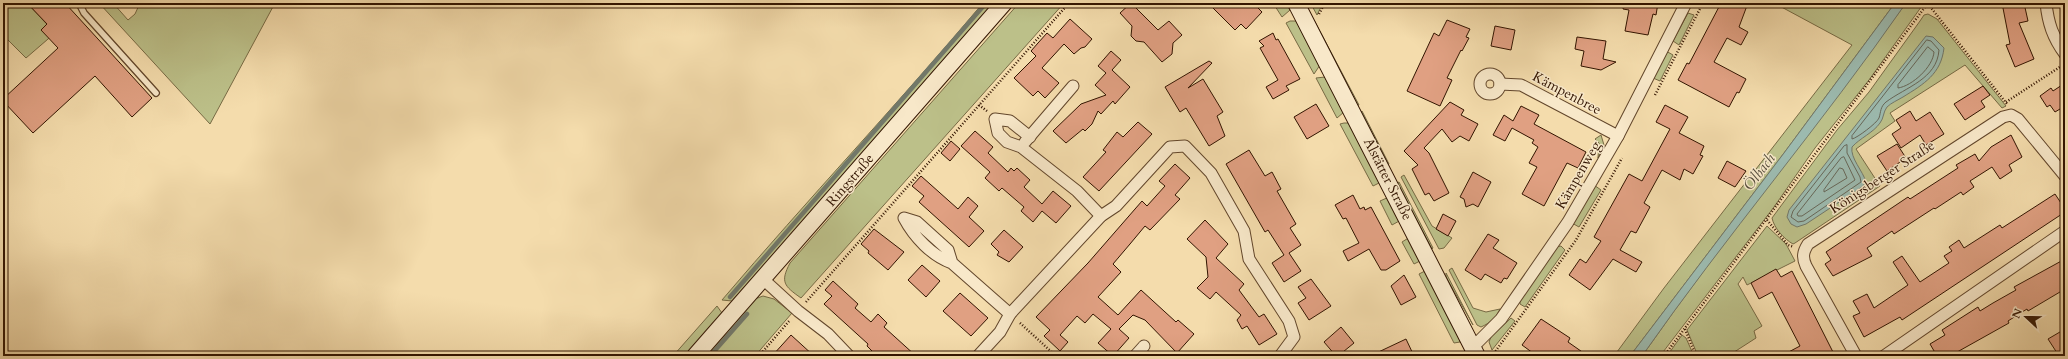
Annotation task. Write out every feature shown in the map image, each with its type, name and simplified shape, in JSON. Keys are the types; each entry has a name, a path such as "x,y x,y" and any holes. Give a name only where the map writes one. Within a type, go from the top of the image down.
{"main road":[{"name":"Ringstraße","path":"695,356 1004,3"},
{"name":"Alstätter Straße","path":"1296,3 1475,351"}],"street":[{"name":"Kämpenweg","path":"1475,351 1501,319 1568,222 1618,136 1686,3"},
{"path":"2046,3 2050,28 2065,54"},
{"name":"Kämpenbree","path":"1500,84 1521,85 1618,136"},
{"path":"1021,147 1073,86"},
{"path":"2011,115 2021,122 2065,176"},
{"name":"Königsberger Straße","path":"1804,252 1814,239 1995,122 2003,117 2011,115"},
{"path":"1030,137 1010,121 995,119 998,132 1008,142 1021,147 1077,191 1101,216"},
{"path":"978,356 1000,332 1010,314 1101,216 1116,206 1170,147 1185,146 1211,173 1244,231 1249,259 1289,321 1294,337 1280,356"},
{"path":"1884,356 2065,231"},
{"path":"1804,252 1803,259 1806,266 1856,356"},
{"path":"952,263 1010,314"},
{"path":"763,279 798,311 828,334 849,356"},
{"path":"1135,356 1144,346"}],"lane":[{"path":"79,3 84,13 156,93"}],"path":[{"path":"758,356 1069,3"},
{"path":"1316,20 1324,3"},
{"path":"1664,356 1928,3 2006,102 2011,115"},
{"path":"2006,102 2065,64"},
{"path":"1767,220 1788,245 1804,252"},
{"path":"1010,314 1056,356"},
{"path":"1684,328 1696,356"}],"green space":[{"path":"3,3 27,3 55,33 26,58 3,35"},
{"path":"99,3 113,3 128,20 135,14 140,3 275,3 210,124"},
{"path":"983,3 995,3 732,301 722,300 918,78"},
{"path":"1019,3 1064,3 801,298 795,294 787,287 785,283 785,275 790,263"},
{"path":"1273,3 1286,3 1290,10 1282,17"},
{"path":"1323,3 1317,15 1311,4"},
{"path":"1774,3 1895,3 1784,153 1630,356 1614,356 1664,288 1852,45"},
{"path":"1906,3 1924,3 1869,80 1815,148 1774,207 1660,356 1642,356 1674,311"},
{"path":"1688,13 1694,15 1679,45 1673,41"},
{"path":"1928,14 1937,19 2006,106 2002,108 1965,65 1890,113 1895,121 1856,149 1880,186 1793,244 1780,233 1772,218 1837,130 1869,92 1924,15"},
{"path":"1314,20 1359,105 1356,106 1312,22"},
{"path":"1296,21 1320,65 1314,74 1286,23"},
{"path":"1666,51 1673,55 1660,81 1653,78"},
{"path":"1325,77 1344,112 1337,118 1316,78"},
{"path":"1362,111 1389,164 1388,165 1360,113"},
{"path":"1349,123 1381,182 1373,186 1340,124"},
{"path":"1601,135 1604,145 1598,158 1599,143 1595,139"},
{"path":"1404,175 1432,226 1452,238 1444,248 1439,249 1401,177"},
{"path":"1399,182 1433,248 1432,249 1397,183"},
{"path":"1594,185 1601,190 1579,227 1572,223"},
{"path":"1389,197 1401,220 1392,225 1380,201"},
{"path":"1767,226 1786,244 1795,261 1747,285 1743,277 1738,284 1762,326 1754,331 1756,338 1728,356 1698,356 1687,330"},
{"path":"1410,237 1422,260 1414,264 1402,242"},
{"path":"1561,246 1565,250 1525,307 1520,304 1520,301 1556,247"},
{"path":"1452,268 1473,308 1486,312 1500,309 1495,318 1487,324 1481,327 1477,325 1449,270"},
{"path":"1427,270 1458,333 1460,342 1454,343 1419,274"},
{"path":"1446,273 1473,325 1446,277"},
{"path":"763,296 774,299 792,313 755,356 704,356 752,300"},
{"path":"717,306 722,313 684,356 673,356"},
{"path":"1511,318 1515,321 1492,350 1489,342 1491,337"},
{"path":"1682,335 1686,338 1694,356 1667,356"}],"water":[{"path":"1895,3 1906,3 1841,92 1674,311 1642,356 1630,356 1784,153"},
{"path":"1926,36 1933,37 1944,48 1939,65 1935,72 1918,88 1887,107 1877,127 1852,147 1853,156 1866,182 1862,187 1806,224 1797,227 1791,224 1787,217 1789,210"}],"building":[{"path":"27,3 65,3 152,98 132,117 95,76 33,133 3,101 3,99 58,48 41,30 47,24"},
{"path":"1131,3 1158,30 1169,21 1182,35 1173,43 1172,54 1162,62 1144,42 1136,41 1131,36 1132,26 1120,13"},
{"path":"1208,3 1253,3 1262,12 1246,29 1241,24 1235,30"},
{"path":"1624,3 1658,3 1656,15 1653,14 1648,35 1625,31 1629,10 1623,9"},
{"path":"1721,3 1748,3 1739,27 1748,32 1741,45 1727,38 1714,62 1746,79 1739,93 1737,92 1729,107 1678,80 1687,63 1689,64"},
{"path":"2002,3 2024,3 2028,21 2019,23 2034,59 2015,67 2006,45 2010,44"},
{"path":"1070,19 1092,39 1085,47 1081,48 1074,54 1064,44 1042,68 1059,83 1045,98 1038,91 1033,96 1014,78 1036,56 1031,51 1047,33 1053,38"},
{"path":"1447,20 1470,29 1466,37 1469,38 1462,51 1461,50 1447,78 1452,80 1440,106 1407,91 1434,33 1439,36"},
{"path":"1495,26 1515,30 1511,50 1491,46"},
{"path":"1273,33 1276,40 1278,39 1300,79 1286,86 1289,90 1273,99 1266,87 1278,80 1260,48 1264,46 1259,41"},
{"path":"1577,37 1606,41 1603,59 1616,62 1601,70 1581,66 1584,51 1575,49"},
{"path":"1111,51 1121,60 1112,70 1130,87 1115,104 1113,101 1101,114 1098,111 1092,124 1085,131 1083,129 1066,143 1053,131 1081,104 1106,95 1095,85 1106,73 1098,66"},
{"path":"1209,61 1212,63 1188,88 1203,79 1223,112 1217,116 1225,136 1209,146 1186,108 1180,112 1165,87"},
{"path":"2065,83 2065,106 2055,112 2050,105 2047,107 2040,96 2051,88 2053,91"},
{"path":"1983,86 1990,95 1981,101 1985,107 1965,120 1954,104"},
{"path":"1450,102 1464,110 1461,115 1478,124 1469,141 1460,136 1452,142 1442,129 1424,148 1429,153 1449,193 1434,201 1429,193 1425,195 1412,169 1418,165 1404,151"},
{"path":"1316,104 1329,126 1307,139 1294,117"},
{"path":"1665,105 1688,117 1679,133 1704,146 1700,155 1703,156 1693,174 1684,169 1680,180 1662,170 1644,203 1650,207 1636,233 1631,231 1620,250 1642,262 1636,272 1613,259 1590,290 1569,275 1580,259 1586,263 1601,241 1594,237 1629,174 1642,181 1670,129 1656,122"},
{"path":"1521,106 1539,115 1534,124 1586,152 1578,168 1567,163 1544,206 1522,194 1537,167 1529,163 1538,147 1532,143 1534,140 1512,128 1505,141 1493,135 1504,115 1513,121"},
{"path":"1910,111 1916,121 1930,112 1944,134 1926,145 1920,135 1901,148 1892,134 1901,128 1896,120"},
{"path":"1138,122 1152,134 1099,191 1083,177 1106,152 1103,150 1117,132 1123,137"},
{"path":"975,131 993,147 988,153 1008,172 1011,168 1014,171 1017,168 1030,180 1024,187 1042,204 1053,191 1071,206 1056,223 1042,211 1033,222 1021,211 1024,207 1002,188 999,191 985,178 990,172 961,146"},
{"path":"2011,135 2022,157 2009,165 2012,171 2000,179 1992,167 1970,181 1974,187 1963,195 1961,192 1894,234 1892,231 1867,248 1872,256 1833,276 1825,264 1831,260 1826,252 1908,197 1910,199 1958,168 1956,165 1975,154 1979,161 1991,147"},
{"path":"951,141 960,149 950,161 941,153"},
{"path":"1897,144 1906,158 1887,171 1877,156"},
{"path":"1249,150 1265,176 1272,172 1281,189 1277,191 1296,224 1290,228 1301,245 1289,253 1301,271 1284,282 1272,263 1284,255 1268,230 1265,232 1226,164"},
{"path":"1727,161 1746,171 1735,187 1718,178"},
{"path":"1175,164 1190,178 1175,195 1180,199 1150,230 1145,226 1113,264 1121,272 1098,297 1118,315 1141,290 1176,322 1178,320 1194,334 1177,353 1145,320 1133,315 1119,329 1129,338 1113,356 1098,343 1111,329 1093,314 1085,323 1077,316 1060,335 1068,342 1060,351 1044,336 1050,330 1036,317 1088,263 1142,201 1147,206 1165,186 1159,181"},
{"path":"1473,172 1491,182 1478,207 1473,204 1466,207 1464,199 1460,197"},
{"path":"921,176 958,209 968,197 978,206 969,217 984,231 969,247 919,202 924,196 912,186"},
{"path":"2055,194 2065,209 2065,212 1902,320 1900,317 1864,337 1853,316 1860,313 1853,301 1867,294 1874,308 1908,285 1893,262 1902,256 1920,282 1949,263 1944,256 1952,251 1949,247 1959,240 1964,248 2000,225 2002,228"},
{"path":"1353,195 1360,209 1364,207 1365,210 1371,207 1400,261 1386,270 1381,270 1369,249 1348,261 1343,251 1359,243 1346,218 1343,219 1335,205"},
{"path":"1443,214 1456,221 1448,236 1436,229"},
{"path":"1205,220 1228,244 1216,258 1244,284 1239,290 1259,317 1264,314 1277,334 1259,345 1247,326 1242,329 1237,320 1241,315 1216,292 1210,299 1197,288 1208,277 1206,257 1187,239"},
{"path":"874,229 904,252 888,270 868,253 869,251 861,244"},
{"path":"1004,230 1023,247 1009,262 997,255 999,252 991,244"},
{"path":"1488,234 1499,240 1493,248 1517,263 1507,279 1504,278 1501,283 1485,274 1481,280 1465,270"},
{"path":"2065,259 2065,289 2028,311 2027,309 2008,321 2009,323 1950,356 1937,356 1930,344 1945,335 1942,330 1978,307 1980,311 2016,290 2014,287"},
{"path":"922,265 940,281 926,297 908,280"},
{"path":"1776,269 1781,277 1792,271 1835,356 1781,356 1800,346 1772,292 1759,299 1751,283"},
{"path":"1404,275 1416,297 1401,305 1391,286"},
{"path":"1311,279 1331,306 1309,320 1298,303 1306,298 1298,287"},
{"path":"833,281 858,304 855,308 871,322 878,314 887,323 884,327 916,356 883,356 878,351 875,354 867,346 868,344 824,304 832,296 825,290"},
{"path":"960,293 988,318 971,336 943,311"},
{"path":"1541,319 1570,338 1568,342 1588,356 1537,356 1522,345"},
{"path":"1341,327 1354,343 1336,356 1324,342"},
{"path":"2065,329 2065,356 2059,356 2048,339"},
{"path":"791,335 814,356 772,356"},
{"path":"1406,339 1414,356 1370,356"}],"waterway":[{"path":"730,297 986,3"},
{"path":"710,356 747,314"}],"water label":[{"name":"Ölbach","path":"1759,172"}]}
